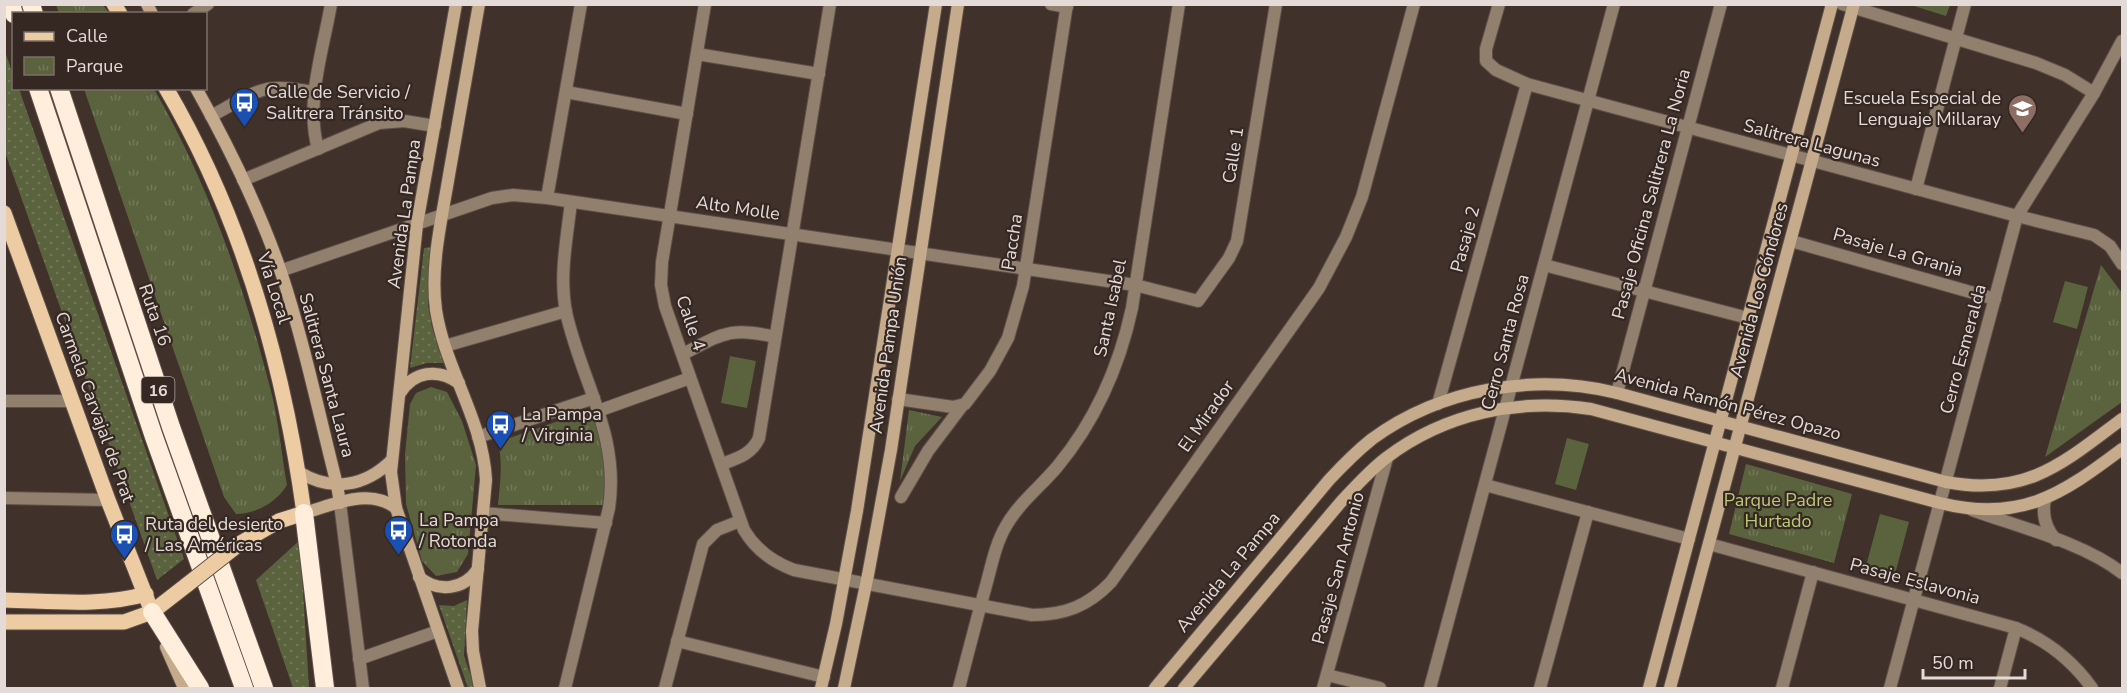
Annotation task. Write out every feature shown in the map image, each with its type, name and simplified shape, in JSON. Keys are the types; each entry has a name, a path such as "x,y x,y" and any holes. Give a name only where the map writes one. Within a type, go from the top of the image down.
{"highway":[{"name":"16","path":"39,90 157,448 244,688"},
{"name":"Ruta 16","path":"60,90 171,427 264,688"},
{"path":"304,513 325,688"},
{"path":"152,612 200,688"}],"main road":[{"name":"Vía Local","path":"167,90 214,185 246,264 278,370 304,513"},
{"name":"Carmela Carvajal de Prat","path":"4,213 108,500 152,612"},
{"path":"4,622 111,624 137,619 152,612 238,544 279,521 304,513"},
{"path":"4,600 104,602 130,599 146,594"}],"street":[{"path":"318,148 312,117 331,4"},
{"name":"Avenida La Pampa","path":"456,4 417,224 391,483 396,508 458,688"},
{"name":"Avenida La Pampa","path":"478,4 442,216 435,291 436,309 445,346 478,438 485,466 472,632 480,688"},
{"path":"547,198 581,4"},
{"name":"Calle 4","path":"705,4 662,262 661,285 665,306 740,521 755,546 772,560 794,570 844,579"},
{"path":"722,464 746,455 756,445 759,438 830,4"},
{"name":"Avenida Pampa Unión","path":"823,683 868,447 936,4"},
{"name":"Avenida Pampa Unión","path":"844,688 866,584 898,399 958,4"},
{"path":"1051,4 1067,6"},
{"name":"Santa Isabel","path":"959,688 997,546 1007,524 1068,454 1104,396 1117,364 1127,330 1135,285 1179,4"},
{"name":"Calle 1","path":"1198,301 1229,258 1237,241 1276,4"},
{"name":"El Mirador","path":"844,579 980,607 1032,615 1059,614 1082,606 1111,582 1236,403 1294,326 1337,255 1365,187 1414,4"},
{"name":"Salitrera Lagunas","path":"1498,4 1486,49 1486,61 1496,70 1527,84 2094,235 2110,246 2122,264"},
{"name":"Cerro Santa Rosa","path":"1430,688 1614,4"},
{"name":"Pasaje Oficina Salitrera La Noria","path":"1617,393 1721,4"},
{"name":"Avenida Los Cóndores","path":"1649,688 1832,4"},
{"path":"1916,189 1965,4"},
{"name":"Paccha","path":"901,497 928,451 990,371 1008,338 1019,304 1026,269 1067,6"},
{"path":"1850,6 2046,66 2094,93"},
{"name":"Avenida Los Cóndores","path":"1670,688 1791,241 1850,6"},
{"name":"Cerro Esmeralda","path":"1890,688 2017,216 2094,93 2122,42"},
{"path":"697,54 819,74"},
{"name":"Pasaje 2","path":"1438,404 1527,84"},
{"path":"212,116 253,94 268,89 315,92"},
{"name":"Salitrera Santa Laura","path":"197,90 243,180 280,271 298,329 337,485 363,688"},
{"path":"566,92 687,114"},
{"path":"243,180 318,148 388,122 404,121 435,126"},
{"name":"Alto Molle","path":"280,271 502,196 524,195 1135,285 1198,301"},
{"path":"565,688 612,494 612,464 606,437 566,311 563,268 571,202"},
{"name":"Pasaje La Granja","path":"1791,241 1995,299"},
{"path":"1544,265 1748,318"},
{"path":"445,346 566,311"},
{"path":"683,354 717,336 733,331 750,331 775,337"},
{"path":"400,393 414,378 427,374 444,374 459,383"},
{"path":"598,411 690,378"},
{"name":"Avenida Ramón Pérez Opazo","path":"1329,480 1372,439 1404,419 1438,404 1476,392 1512,386 1570,384 1617,393 1963,485 1989,486 2015,483 2032,478 2064,463 2122,420"},
{"path":"478,438 594,398"},
{"path":"898,399 953,407 962,406"},
{"path":"4,400 72,401"},
{"path":"1184,688 1340,503 1387,458 1441,427 1473,415 1506,407 1540,404 1591,409 1940,503 1971,509 2094,556 2122,573"},
{"path":"1971,509 2008,508 2045,499 2074,484 2122,449"},
{"name":"Pasaje San Antonio","path":"1323,688 1387,458"},
{"path":"298,472 318,482 337,485 368,478 392,460"},
{"name":"Avenida La Pampa","path":"1155,688 1329,480"},
{"path":"1485,485 1689,539"},
{"path":"304,513 372,497 396,508"},
{"path":"4,498 108,500"},
{"path":"2045,499 2043,512 2046,524 2057,541"},
{"path":"1540,688 1588,512"},
{"path":"483,513 606,523"},
{"path":"665,688 703,544 717,530 740,521"},
{"name":"Pasaje Eslavonia","path":"1709,544 2016,628 2031,634 2060,653 2078,670 2092,688"},
{"path":"419,577 431,585 453,587 468,580 478,568"},
{"path":"1782,688 1813,572"},
{"path":"152,612 184,688"},
{"path":"2000,688 2016,628"},
{"path":"359,659 438,631"},
{"path":"677,641 823,683"},
{"path":"1327,675 1380,688"}],"green space":[{"path":"1914,4 1950,5 1946,16 1914,6"},
{"path":"56,5 103,5 108,12 59,12"},
{"path":"4,49 12,71 12,90 19,90 184,559 157,580 5,152"},
{"path":"84,90 155,90 192,162 238,279 273,399 287,485 272,502 251,512 236,514 224,497"},
{"path":"431,247 428,306 432,327 444,363 427,363 410,368 424,248"},
{"path":"2101,265 2122,293 2122,402 2045,457"},
{"path":"2065,281 2088,287 2077,329 2053,322"},
{"path":"730,356 756,361 747,408 721,403"},
{"path":"431,387 447,392 462,421 476,465 468,554 457,572 436,576 422,561 406,504 405,454 410,404 416,393"},
{"path":"590,410 605,446 607,477 604,505 498,505 501,465 498,442"},
{"path":"909,410 942,417 915,446 900,481"},
{"path":"1567,438 1589,444 1576,490 1555,484"},
{"name":"Parque Padre Hurtado","path":"1746,464 1852,494 1834,563 1729,534"},
{"path":"1880,514 1909,522 1895,574 1866,566"},
{"path":"300,540 309,688 293,688 256,580"},
{"path":"467,600 464,656 475,688 468,688 439,605 454,606"}],"place":[{"name":"Calle de Servicio / Salitrera Tránsito","path":"245,128"},
{"name":"Escuela Especial de Lenguaje Millaray","path":"2022,134"},
{"name":"La Pampa / Virginia","path":"501,450"},
{"name":"La Pampa / Rotonda","path":"398,556"},
{"name":"Ruta del desierto / Las Américas","path":"124,560"}]}
